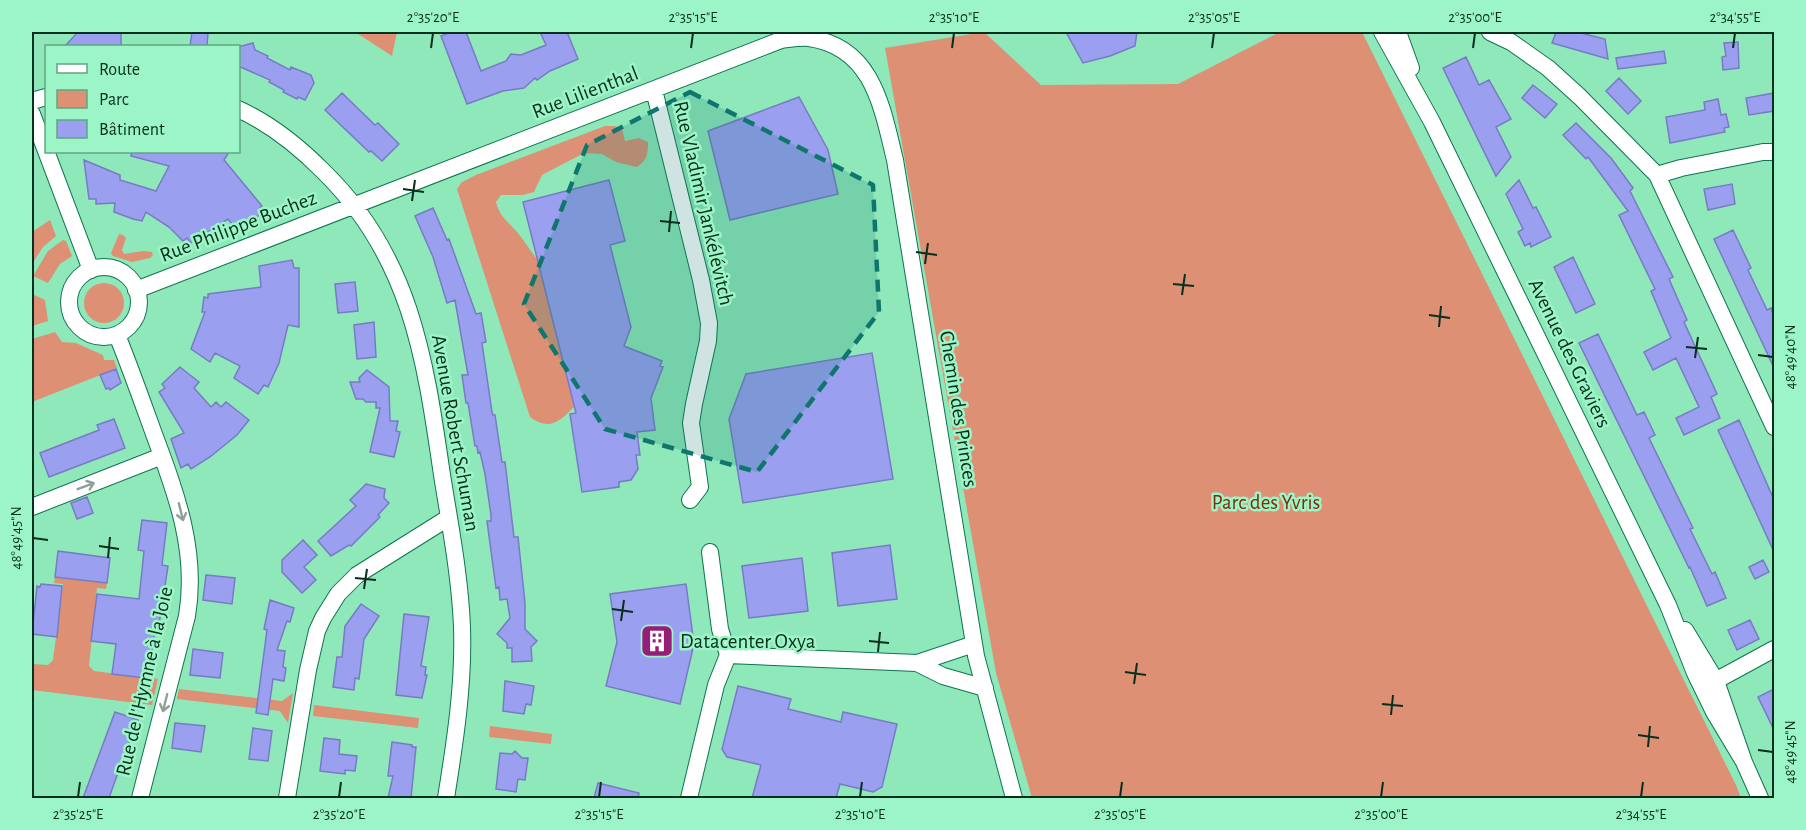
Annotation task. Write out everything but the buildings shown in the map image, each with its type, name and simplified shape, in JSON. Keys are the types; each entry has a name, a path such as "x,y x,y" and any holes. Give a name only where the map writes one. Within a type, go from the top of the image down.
{"street":[{"name":"Avenue des Graviers","path":"1390,32 1668,605 1689,661 1709,685 1760,798"},
{"path":"1490,32 1510,42 1548,68 1657,176 1774,427"},
{"name":"Rue Lilienthal","path":"356,205 781,40 807,38 832,43"},
{"name":"Chemin des Princes","path":"832,43 850,53 870,78 885,116 893,149 975,645 1014,798"},
{"name":"Rue Vladimir Jankélévitch","path":"654,90 702,280 709,323 708,341 692,423 700,487 690,501"},
{"name":"Avenue Robert Schuman","path":"240,110 260,119 297,145 356,205 395,273 417,331 425,364 459,584 461,679 446,798"},
{"path":"32,114 45,148"},
{"path":"1657,176 1681,168 1763,152 1774,152"},
{"path":"47,153 91,270"},
{"name":"Rue Philippe Buchez","path":"136,290 356,205"},
{"path":"109,267 117,270 132,281 136,290 139,298 136,316 131,324 117,335 94,336 77,325 72,316 69,305 74,284 81,275 91,270 109,267"},
{"name":"Rue de l'Hymne à la Joie","path":"117,335 173,482 184,523 190,565 190,594 184,627 140,798"},
{"path":"32,507 162,456"},
{"path":"287,798 313,646 330,605 346,584 357,575 448,518"},
{"path":"689,798 716,685 728,655 720,629 710,552"},
{"path":"728,655 918,663 975,645"},
{"path":"1709,685 1774,649"},
{"path":"918,663 943,676 985,688"}],"highlighted area":[{"path":"690,92 873,185 879,312 757,472 605,429 524,304 587,145"}],"green space":[{"path":"355,32 397,32 392,56"},
{"name":"Parc des Yvris","path":"984,32 1041,85 1178,84 1280,32 1362,32 1741,798 1032,798 996,673 885,48"},
{"path":"605,126 622,129 625,141 639,138 648,142 648,150 643,162 637,167 616,162 602,154 584,153 542,175 534,192 523,195 501,195 496,202 503,217 518,232 538,260 574,407 554,423 543,423 530,417 457,189 462,182 476,175"},
{"path":"50,220 56,236 43,247 32,264 32,232"},
{"path":"119,234 126,238 122,250 124,254 143,251 152,252 153,255 150,258 132,262 113,256 111,253"},
{"path":"63,240 66,241 72,256 60,264 48,283 33,276 48,251"},
{"path":"104,283 118,289 124,303 118,317 104,323 90,317 84,303 90,289"},
{"path":"32,294 45,300 48,321 32,326"},
{"path":"55,332 62,342 76,343 103,355 104,360 114,360 117,368 109,371 110,374 103,374 32,402 32,339"},
{"path":"55,577 107,583 106,589 97,588 89,666 94,671 158,679 152,705 32,690 32,664 48,665 53,660 63,584 54,583"},
{"path":"179,689 282,701 293,693 288,723 280,711 177,699"},
{"path":"314,705 419,718 418,728 313,716"},
{"path":"490,726 552,734 551,744 489,737"}],"place":[{"name":"Datacenter Oxya","path":"657,641"}]}
